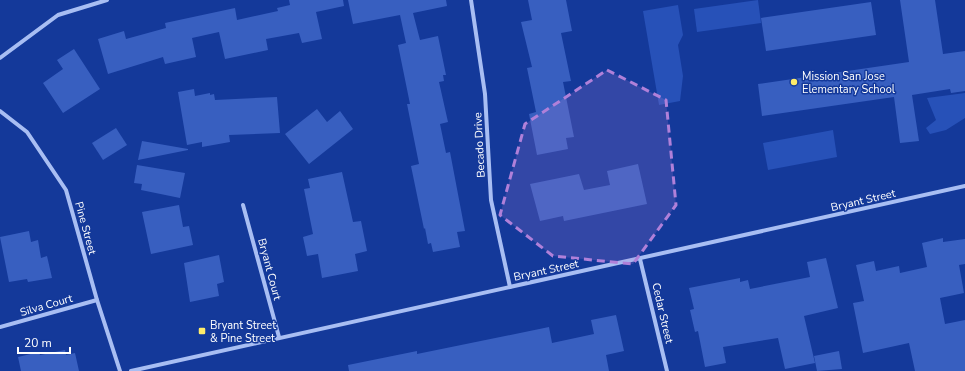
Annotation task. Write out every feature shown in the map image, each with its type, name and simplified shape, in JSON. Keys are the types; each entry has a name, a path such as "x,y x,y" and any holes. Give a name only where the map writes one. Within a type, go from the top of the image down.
{"street":[{"path":"0,58 58,15 107,0"},
{"name":"Becado Drive","path":"471,0 485,94 491,200 510,287"},
{"name":"Pine Street","path":"0,111 27,132 66,190 96,300 120,371"},
{"name":"Bryant Street","path":"131,371 965,186"},
{"name":"Bryant Court","path":"243,204 279,338"},
{"name":"Cedar Street","path":"640,259 667,371"},
{"name":"Silva Court","path":"0,327 96,300"}],"highlighted area":[{"path":"607,70 666,100 676,205 633,264 553,256 500,215 525,124"}],"shaded area":[{"path":"758,0 761,23 697,32 694,9"},
{"path":"678,5 683,35 678,45 683,76 680,101 659,105 643,11"},
{"path":"965,93 965,118 946,130 930,134 926,128 936,120 927,98"},
{"path":"833,130 837,157 768,170 763,143"}],"building":[{"path":"289,0 343,0 344,6 316,12 322,39 302,43 299,33 266,39 268,50 225,59 219,32 192,38 196,57 165,64 163,57 108,74 98,39 124,31 126,39 166,28 165,23 235,8 237,20 278,11 277,8 290,5"},
{"path":"348,0 446,0 447,6 413,13 420,40 438,36 446,75 443,75 444,81 439,82 448,122 440,124 446,153 450,152 465,231 457,232 460,247 433,252 431,243 428,244 425,228 424,229 411,166 419,164 407,104 410,104 398,45 406,43 400,15 353,24"},
{"path":"528,0 566,0 572,31 561,33 571,81 563,82 574,137 566,138 568,149 537,155 529,114 536,112 527,68 532,67 521,22 532,20"},
{"path":"900,0 935,0 943,54 965,51 965,91 951,93 950,89 912,95 919,141 900,143 894,97 762,116 758,84 909,62"},
{"path":"871,2 876,35 766,51 761,18"},
{"path":"74,49 100,89 63,113 43,83 63,69 57,60"},
{"path":"194,89 195,96 210,93 210,95 214,94 215,100 277,97 280,133 229,135 230,142 202,147 202,142 187,145 178,92"},
{"path":"317,109 327,122 340,111 353,129 309,164 285,134"},
{"path":"116,128 127,145 103,160 92,143"},
{"path":"142,141 188,149 188,150 138,160"},
{"path":"638,164 647,204 564,221 563,216 540,221 530,184 579,174 584,190 610,185 607,171"},
{"path":"137,165 185,173 180,198 141,190 142,184 134,183"},
{"path":"342,172 353,222 361,221 367,251 355,254 358,271 322,278 318,254 307,256 303,237 313,234 304,189 310,188 308,179"},
{"path":"179,205 183,227 189,226 193,245 151,254 142,212"},
{"path":"29,231 31,242 38,240 41,258 47,256 52,278 28,282 27,279 9,282 0,237"},
{"path":"943,238 943,242 965,239 965,264 959,265 964,293 940,298 945,324 965,320 965,371 915,371 909,343 863,353 853,303 864,301 856,265 874,261 876,271 899,266 900,273 927,267 922,243"},
{"path":"219,255 224,282 217,284 219,296 190,302 184,263"},
{"path":"826,258 838,308 804,316 815,363 785,369 778,338 723,347 726,363 705,367 698,331 695,332 690,310 694,309 689,288 740,278 740,282 748,280 750,289 810,277 807,262"},
{"path":"616,315 624,351 606,355 609,371 349,371 348,365 417,351 417,354 549,327 552,343 594,334 591,320"},
{"path":"65,350 66,355 75,353 79,371 21,371 18,357 39,352 40,355"},
{"path":"839,351 842,369 817,371 814,356"}],"place":[{"name":"Mission San Jose Elementary School","path":"794,82"},
{"name":"Bryant Street & Pine Street","path":"202,331"}]}
